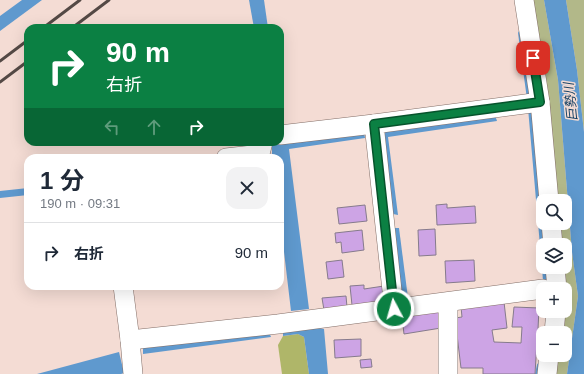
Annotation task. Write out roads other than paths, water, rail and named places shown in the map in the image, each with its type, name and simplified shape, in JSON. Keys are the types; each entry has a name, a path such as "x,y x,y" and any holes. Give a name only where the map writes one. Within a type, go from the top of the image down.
{"street":[{"path":"524,0 531,103 548,194"},
{"path":"284,135 531,103"},
{"path":"374,124 394,309"},
{"path":"124,290 132,356 303,321 536,291"},
{"path":"448,302 448,374"},
{"path":"547,374 549,362"}],"water":[{"path":"22,0 42,0 0,31 0,16"},
{"path":"249,0 264,0 267,24 253,24"},
{"name":"巨勢川","path":"544,0 566,0 577,70 584,132 584,374 567,374 569,362 572,362 572,339 578,296 570,230 572,230 572,194 567,194 558,80"},
{"path":"495,115 497,121 388,137 398,215 393,214 380,132"},
{"path":"364,132 365,138 289,149 309,309 291,311 284,252 284,154 272,154 272,146 284,146 284,143"},
{"path":"24,188 24,195 0,198 0,191"},
{"path":"394,228 399,228 408,298 401,298"},
{"path":"314,327 324,329 328,374 309,374 304,337 298,334 283,336 283,331"},
{"path":"269,332 271,337 143,354 143,348"},
{"path":"119,352 124,373 121,374 37,374"}],"waterway":[{"path":"520,33 529,99"},
{"path":"530,108 541,238"},
{"path":"544,274 545,281"},
{"path":"537,374 539,365"}],"railway":[{"path":"48,24 80,0"},
{"path":"77,24 109,0"},
{"path":"0,61 24,43"},
{"path":"0,82 24,64"}]}
